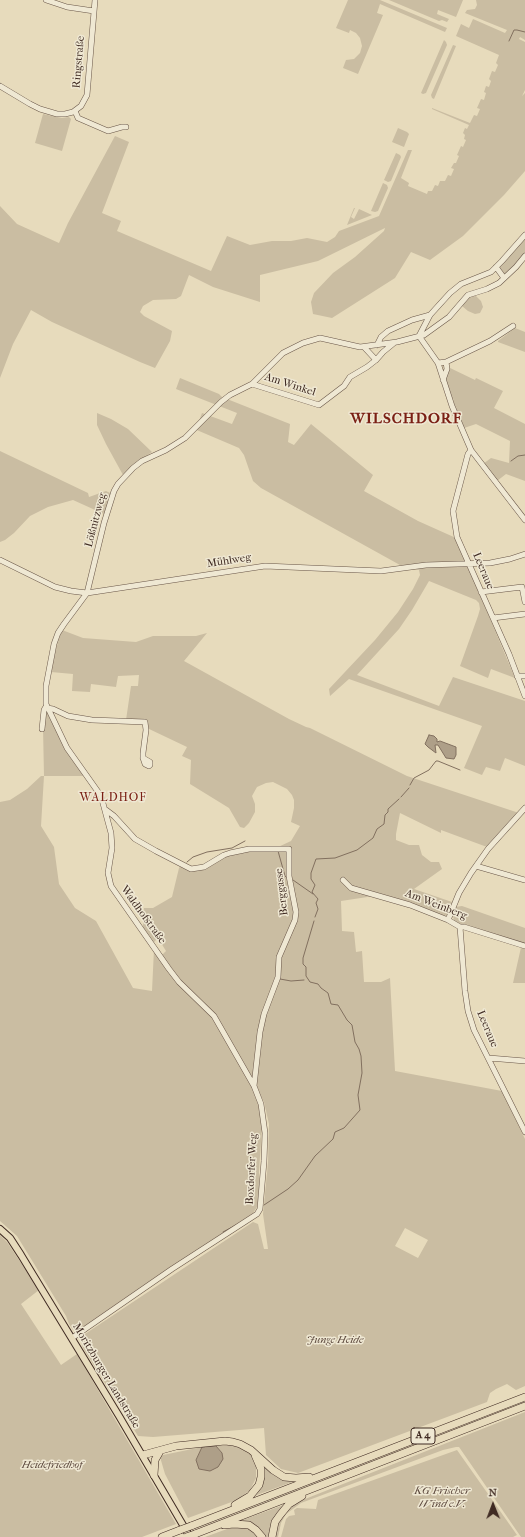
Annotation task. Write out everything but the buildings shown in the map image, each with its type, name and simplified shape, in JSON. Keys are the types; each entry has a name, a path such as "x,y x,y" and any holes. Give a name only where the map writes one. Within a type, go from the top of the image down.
{"highway":[{"name":"A 4","path":"162,1537 525,1397"},
{"name":"A 4","path":"186,1537 525,1406"},
{"path":"144,1458 163,1449 225,1441 240,1444 251,1450 273,1470 284,1477 296,1478 321,1475"},
{"path":"144,1458 186,1446"},
{"path":"216,1516 250,1496 259,1485 261,1469 259,1462 251,1450"},
{"path":"154,1475 155,1460 159,1454"},
{"path":"272,1537 275,1522 285,1507 319,1485"},
{"path":"212,1527 243,1524 252,1527 262,1537"}],"main road":[{"name":"Moritzburger Landstraße","path":"0,1229 14,1244 192,1535"}],"street":[{"path":"46,0 67,7 94,12"},
{"name":"Ringstraße","path":"75,111 81,106 87,95 95,0"},
{"path":"0,86 20,99 40,109 65,114 75,111 78,118 108,131 126,127"},
{"path":"420,333 430,315 445,297 459,285 484,276 496,267 525,235"},
{"path":"364,347 397,342 420,333 424,335 450,317 468,295 487,289 504,278 525,256"},
{"path":"496,267 504,278"},
{"path":"377,345 384,333 399,325 430,315"},
{"path":"416,319 420,333 438,363 443,380 471,450 525,520"},
{"path":"438,363 446,362 499,337 513,326"},
{"name":"Lößnitzweg","path":"42,728 44,710 47,708 45,698 46,686 58,633 87,593 104,523 112,496 118,484 142,461 166,450 185,438 225,398 252,384 283,353 303,343 320,338 351,346 364,347"},
{"name":"Am Winkel","path":"252,384 319,406 344,386 350,377 376,360 383,352 397,342"},
{"path":"364,347 376,360"},
{"path":"443,380 447,366 446,362"},
{"name":"Leeraue","path":"471,450 468,454 453,511 457,537 509,654 525,696"},
{"name":"Mühlweg","path":"0,560 56,587 87,593 265,566 380,570 426,565 469,564 501,561 525,554"},
{"path":"481,592 522,587 525,602"},
{"path":"493,618 525,614"},
{"path":"517,676 525,676"},
{"path":"47,708 53,709 68,716 100,720 145,722 146,730 143,758"},
{"name":"Waldhofstraße","path":"47,708 66,748 101,796 111,833 112,848 108,873 111,886 162,959"},
{"path":"448,920 459,893 488,848 525,808"},
{"name":"Berggasse","path":"106,810 114,816 135,839 192,870 204,868 224,854 249,849 289,849 289,876 294,897 296,912 295,920 279,957 278,976 261,1026 254,1086"},
{"path":"476,866 525,880"},
{"name":"Am Weinberg","path":"343,880 352,888 410,905 448,920 460,927 525,946"},
{"name":"Leeraue","path":"460,927 465,991 468,1011 474,1030 525,1132"},
{"name":"Boxdorfer Weg","path":"72,1338 257,1214 260,1209 262,1197 265,1133 261,1104 254,1086 214,1016 179,982 162,959"},
{"path":"489,1058 525,1061"}],"green space":[{"path":"348,0 380,0 447,28 445,32 380,4 377,13 383,15 358,74 343,68 346,60 354,59 360,53 362,46 360,38 356,33 350,30 349,33 336,28"},
{"path":"389,0 463,0 456,17 438,10 437,14 449,19 447,22 442,20 439,21"},
{"path":"476,0 525,0 525,40 520,37 519,39 525,42 525,90 522,96 525,93 525,171 504,195 463,236 430,260 411,252 395,278 332,318 313,314 311,302 314,293 333,273 355,257 384,231 385,228 318,261 260,275 260,302 213,287 189,275 181,296 176,299 153,300 143,306 140,312 144,316 172,331 170,341 155,368 52,322 31,310 13,344 0,378 0,206 17,224 59,243 68,223 115,136 129,142 102,213 121,221 117,231 211,271 227,236 250,245 272,241 291,241 307,238 327,242 335,237 339,231 379,216 408,150 412,150 401,178 409,183 408,186 427,194 428,191 432,191 435,185 438,186 440,181 445,181 448,175 451,176 454,169 451,168 454,163 456,163 459,156 457,155 461,146 463,147 466,140 464,139 465,135 463,133 465,128 467,129 469,125 432,108 470,123 474,115 477,116 480,109 477,108 481,99 484,100 486,86 489,87 491,81 489,79 492,71 495,72 498,65 496,63 499,55 456,36 461,24 469,28 473,19 505,33 507,30 465,13 467,10 475,9 477,5"},
{"path":"444,40 447,45 426,93 423,94 421,93"},
{"path":"453,45 456,46 434,99 431,95"},
{"path":"43,114 62,118 69,117 71,119 62,151 35,143"},
{"path":"398,128 409,134 404,147 392,142"},
{"path":"396,153 401,157 391,181 388,182 384,180"},
{"path":"383,183 387,185 388,188 378,211 371,211"},
{"path":"354,208 351,217 354,219 359,209 372,215 347,225"},
{"path":"525,237 525,255 505,276 499,267"},
{"path":"471,295 475,295 481,301 483,307 480,313 475,314 462,306"},
{"path":"515,328 525,332 525,352 498,342"},
{"path":"448,367 503,391 494,408 525,424 525,481 506,474 497,481 483,464 491,458 509,463 510,441 476,424 464,428 445,380"},
{"path":"180,378 219,394 222,397 290,424 288,442 294,445 311,424 373,475 364,491 418,521 456,538 515,678 491,669 488,678 460,666 478,616 480,609 479,603 476,600 429,581 399,629 357,675 439,706 453,677 525,701 525,766 505,758 500,771 486,767 482,775 464,768 482,726 349,679 330,696 329,689 375,640 398,612 420,575 419,570 409,570 261,488 253,481 244,455 239,448 192,428 199,421 202,413 232,424 237,413 176,389"},
{"path":"97,413 128,429 152,452 123,475 97,425"},
{"path":"0,451 88,493 89,497 106,491 112,494 104,514 73,500 48,507 30,516 14,533 0,542"},
{"name":"Junge Heide","path":"62,630 83,638 136,642 153,636 196,636 207,633 184,661 289,719 407,776 519,813 487,847 441,830 441,833 400,813 396,840 409,845 419,845 422,855 431,862 439,862 442,869 414,889 452,902 448,915 444,916 374,896 341,901 342,931 354,932 356,952 362,951 364,982 381,982 390,978 395,1071 502,1091 525,1139 525,1386 516,1390 507,1384 490,1393 487,1402 298,1473 281,1469 266,1455 264,1428 153,1437 138,1436 83,1348 81,1341 82,1336 253,1222 258,1224 264,1249 268,1249 263,1214 268,1163 269,1124 264,1102 215,1014 180,981 162,955 166,951 158,938 154,942 143,927 144,908 153,908 172,897 179,868 182,864 198,869 224,854 276,848 291,841 300,826 291,822 294,808 294,800 292,795 287,789 273,782 257,787 252,796 255,804 255,812 249,823 244,828 240,827 229,808 190,784 191,760 182,756 187,747 147,728 146,720 126,720 131,686 138,686 139,675 118,676 116,687 91,684 90,692 72,691 73,674 51,672","holes":["405,1228 428,1240 418,1258 395,1246"]},
{"path":"45,711 48,711 84,776 44,776 43,727"},
{"path":"41,776 44,776 41,826 54,847 59,884 75,908 96,921 133,988 152,991 154,949 212,1017 253,1088 259,1103 262,1127 259,1199 257,1207 253,1213 77,1332 73,1330 69,1324 66,1316 17,1236 0,1221 0,802 10,800 27,789"},
{"path":"462,906 525,928 525,983 513,983 522,943 454,922 453,915 455,907"},
{"name":"Heidefriedhof","path":"0,1235 7,1242 39,1290 21,1304 61,1365 77,1354 176,1524 142,1537 0,1537"},
{"path":"525,1412 525,1537 521,1537 459,1447 456,1447 443,1450 301,1503 286,1514 281,1523 278,1537 274,1537 277,1523 289,1507 300,1501"},
{"path":"234,1445 249,1452 256,1463 256,1478 250,1490 237,1500 188,1518 165,1474 160,1457 163,1455 202,1447 196,1460 222,1453 216,1446"},
{"name":"KG Frischer Wind e.V.","path":"457,1450 517,1535 513,1537 281,1537 286,1519 289,1516 295,1515 294,1510 297,1508 316,1509 318,1500"},
{"path":"261,1464 295,1481 254,1496"},
{"path":"286,1504 269,1537 264,1537 240,1521"},
{"path":"236,1527 250,1529 259,1537 205,1537 227,1529"}],"shaded area":[{"path":"429,735 434,736 437,739 437,742 440,741 456,747 456,755 454,759 446,758 438,745 435,745 436,753 428,747 425,744"},
{"path":"216,1446 222,1453 223,1459 218,1467 210,1471 199,1469 196,1460 202,1447"}],"waterway":[{"path":"509,41 514,30 525,32"},
{"path":"511,461 518,456 525,455"},
{"path":"410,785 414,778 429,770 436,761 460,770"},
{"path":"401,797 409,788"},
{"path":"315,917 318,909 316,903 318,899 312,892 315,885 311,879 311,873 316,859 335,858 357,850 373,838 377,829 384,824 385,815 388,812 388,809 399,799"},
{"path":"187,862 193,857 207,852 232,848 245,841"},
{"path":"278,851 285,876 287,878"},
{"path":"293,880 313,894"},
{"path":"264,1205 288,1189 298,1180 315,1156 333,1139 335,1132 344,1128 360,1110 358,1095 362,1073 361,1056 355,1042 352,1025 347,1020 338,1005 331,1004 328,993 318,984 310,982 306,976 306,967 303,964 303,958 314,921"},
{"path":"280,979 291,981 304,980"},
{"path":"223,1232 236,1225"}],"district":[{"name":"WILSCHDORF","path":"406,419"},
{"name":"WALDHOF","path":"113,798"}]}
